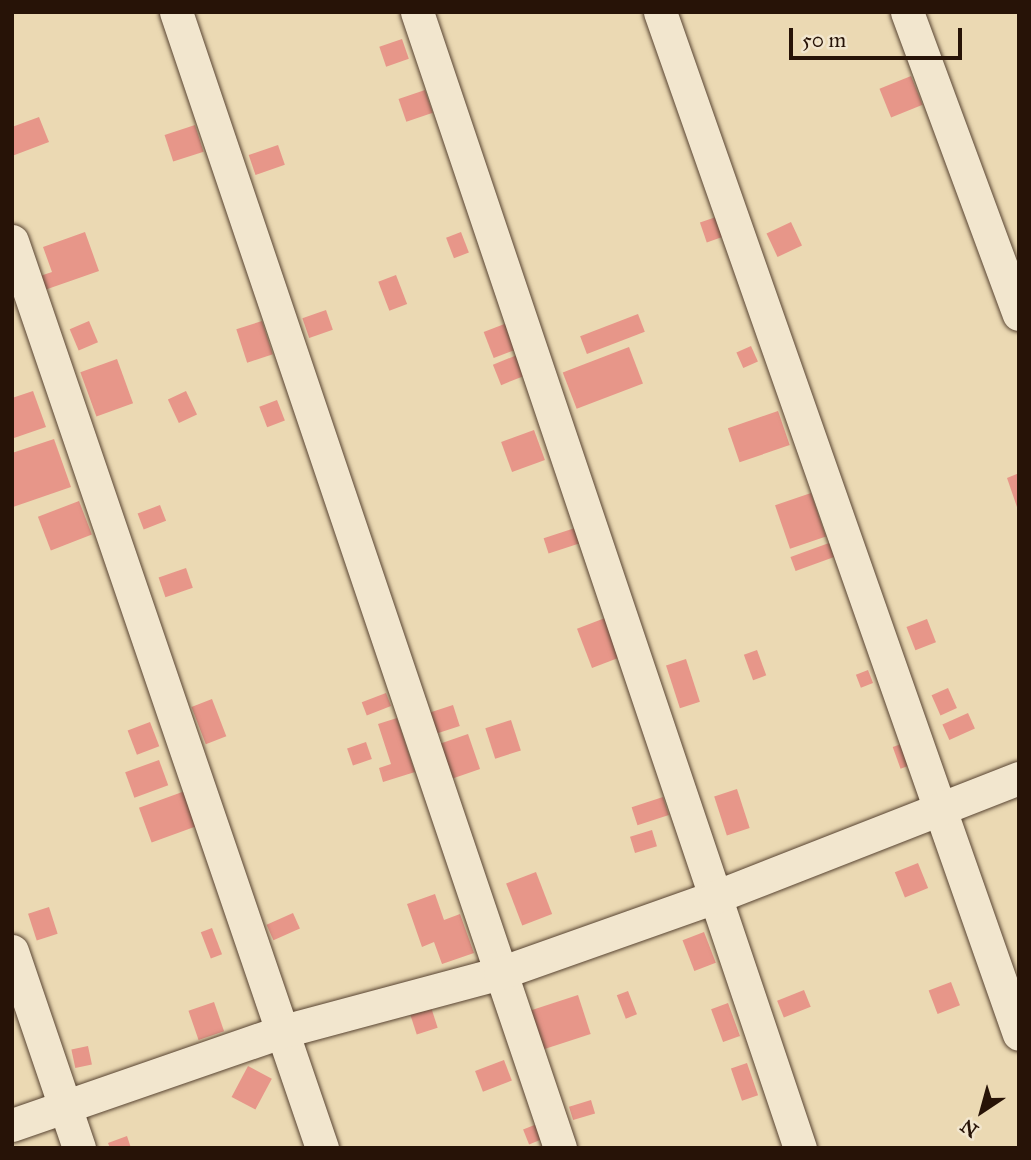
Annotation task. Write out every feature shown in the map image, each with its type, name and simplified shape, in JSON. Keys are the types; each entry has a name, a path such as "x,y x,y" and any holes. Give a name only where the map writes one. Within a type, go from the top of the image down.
{"street":[{"path":"176,12 560,1148"},
{"path":"417,12 800,1148"},
{"path":"660,12 942,804 1019,1034"},
{"path":"907,12 1019,314"},
{"path":"12,241 280,1032 322,1148"},
{"path":"12,1125 280,1032 500,972 715,897 942,804 1019,778"},
{"path":"12,951 79,1148"}],"building":[{"path":"402,39 409,59 386,67 379,47"},
{"path":"911,76 923,105 891,117 879,89"},
{"path":"425,90 433,113 406,122 399,99"},
{"path":"39,117 49,142 12,156 12,127"},
{"path":"195,125 204,152 173,162 165,135"},
{"path":"278,145 285,165 256,175 249,155"},
{"path":"716,217 723,237 707,242 700,223"},
{"path":"791,222 802,246 778,257 767,233"},
{"path":"85,232 99,271 36,293 31,279 52,272 43,247"},
{"path":"461,232 469,253 454,258 446,238"},
{"path":"396,275 407,304 389,311 378,282"},
{"path":"326,310 333,330 309,338 302,318"},
{"path":"638,314 645,332 587,354 580,336"},
{"path":"89,321 98,342 79,350 70,329"},
{"path":"262,321 273,354 247,363 236,329"},
{"path":"507,323 517,349 494,358 484,332"},
{"path":"751,346 758,362 743,368 736,353"},
{"path":"629,347 643,383 577,409 563,372"},
{"path":"517,355 525,375 501,385 493,365"},
{"path":"117,359 133,403 96,417 80,372"},
{"path":"33,391 46,427 14,438 12,398"},
{"path":"186,391 197,415 179,423 168,399"},
{"path":"277,400 285,421 267,427 259,407"},
{"path":"778,411 790,445 740,462 728,428"},
{"path":"534,430 545,460 512,472 501,442"},
{"path":"54,439 71,487 13,507 12,453"},
{"path":"1019,473 1019,510 1018,510 1007,478"},
{"path":"811,493 826,536 790,549 775,505"},
{"path":"79,501 92,535 51,550 38,517"},
{"path":"160,505 166,521 144,529 138,514"},
{"path":"575,528 580,543 549,553 544,538"},
{"path":"829,543 834,557 796,571 790,557"},
{"path":"186,568 193,588 165,597 159,577"},
{"path":"605,618 620,657 592,668 577,629"},
{"path":"927,619 936,642 915,650 906,627"},
{"path":"757,650 766,675 753,680 744,655"},
{"path":"686,659 700,702 680,708 666,665"},
{"path":"868,670 873,683 861,688 856,675"},
{"path":"948,688 957,708 941,715 932,695"},
{"path":"386,693 391,706 367,715 362,702"},
{"path":"212,699 226,736 206,744 191,707"},
{"path":"453,705 460,726 436,734 429,713"},
{"path":"968,713 975,729 949,740 942,724"},
{"path":"397,718 415,772 383,782 379,768 391,764 378,724"},
{"path":"511,720 521,750 495,759 485,728"},
{"path":"150,722 159,746 137,755 128,731"},
{"path":"468,734 480,769 450,779 438,744"},
{"path":"366,742 372,759 353,766 347,749"},
{"path":"904,743 912,765 901,769 893,747"},
{"path":"159,760 168,785 134,798 125,772"},
{"path":"737,789 750,828 727,835 714,796"},
{"path":"185,791 198,826 152,843 139,808"},
{"path":"663,797 669,815 637,825 632,807"},
{"path":"652,830 657,846 635,853 630,837"},
{"path":"918,863 928,888 905,897 895,872"},
{"path":"536,872 552,914 522,925 506,883"},
{"path":"435,894 444,920 460,914 474,953 442,964 434,942 422,947 407,904"},
{"path":"49,907 58,934 37,940 28,914"},
{"path":"293,913 300,929 273,940 267,925"},
{"path":"212,928 222,954 211,958 201,932"},
{"path":"704,932 716,963 694,971 683,940"},
{"path":"951,982 960,1005 938,1014 929,991"},
{"path":"804,990 811,1007 784,1018 777,1001"},
{"path":"628,991 637,1014 626,1019 617,995"},
{"path":"578,995 591,1034 543,1049 530,1010"},
{"path":"429,1001 438,1028 417,1034 408,1008"},
{"path":"214,1002 224,1031 199,1040 188,1011"},
{"path":"728,1003 740,1036 723,1042 711,1009"},
{"path":"88,1046 92,1065 75,1068 71,1050"},
{"path":"504,1060 512,1081 483,1092 475,1071"},
{"path":"747,1063 758,1095 742,1101 731,1069"},
{"path":"248,1066 272,1079 255,1110 232,1097"},
{"path":"591,1100 595,1113 573,1120 569,1107"},
{"path":"537,1124 543,1139 529,1144 523,1130"},
{"path":"127,1136 131,1148 110,1148 108,1143"}]}
